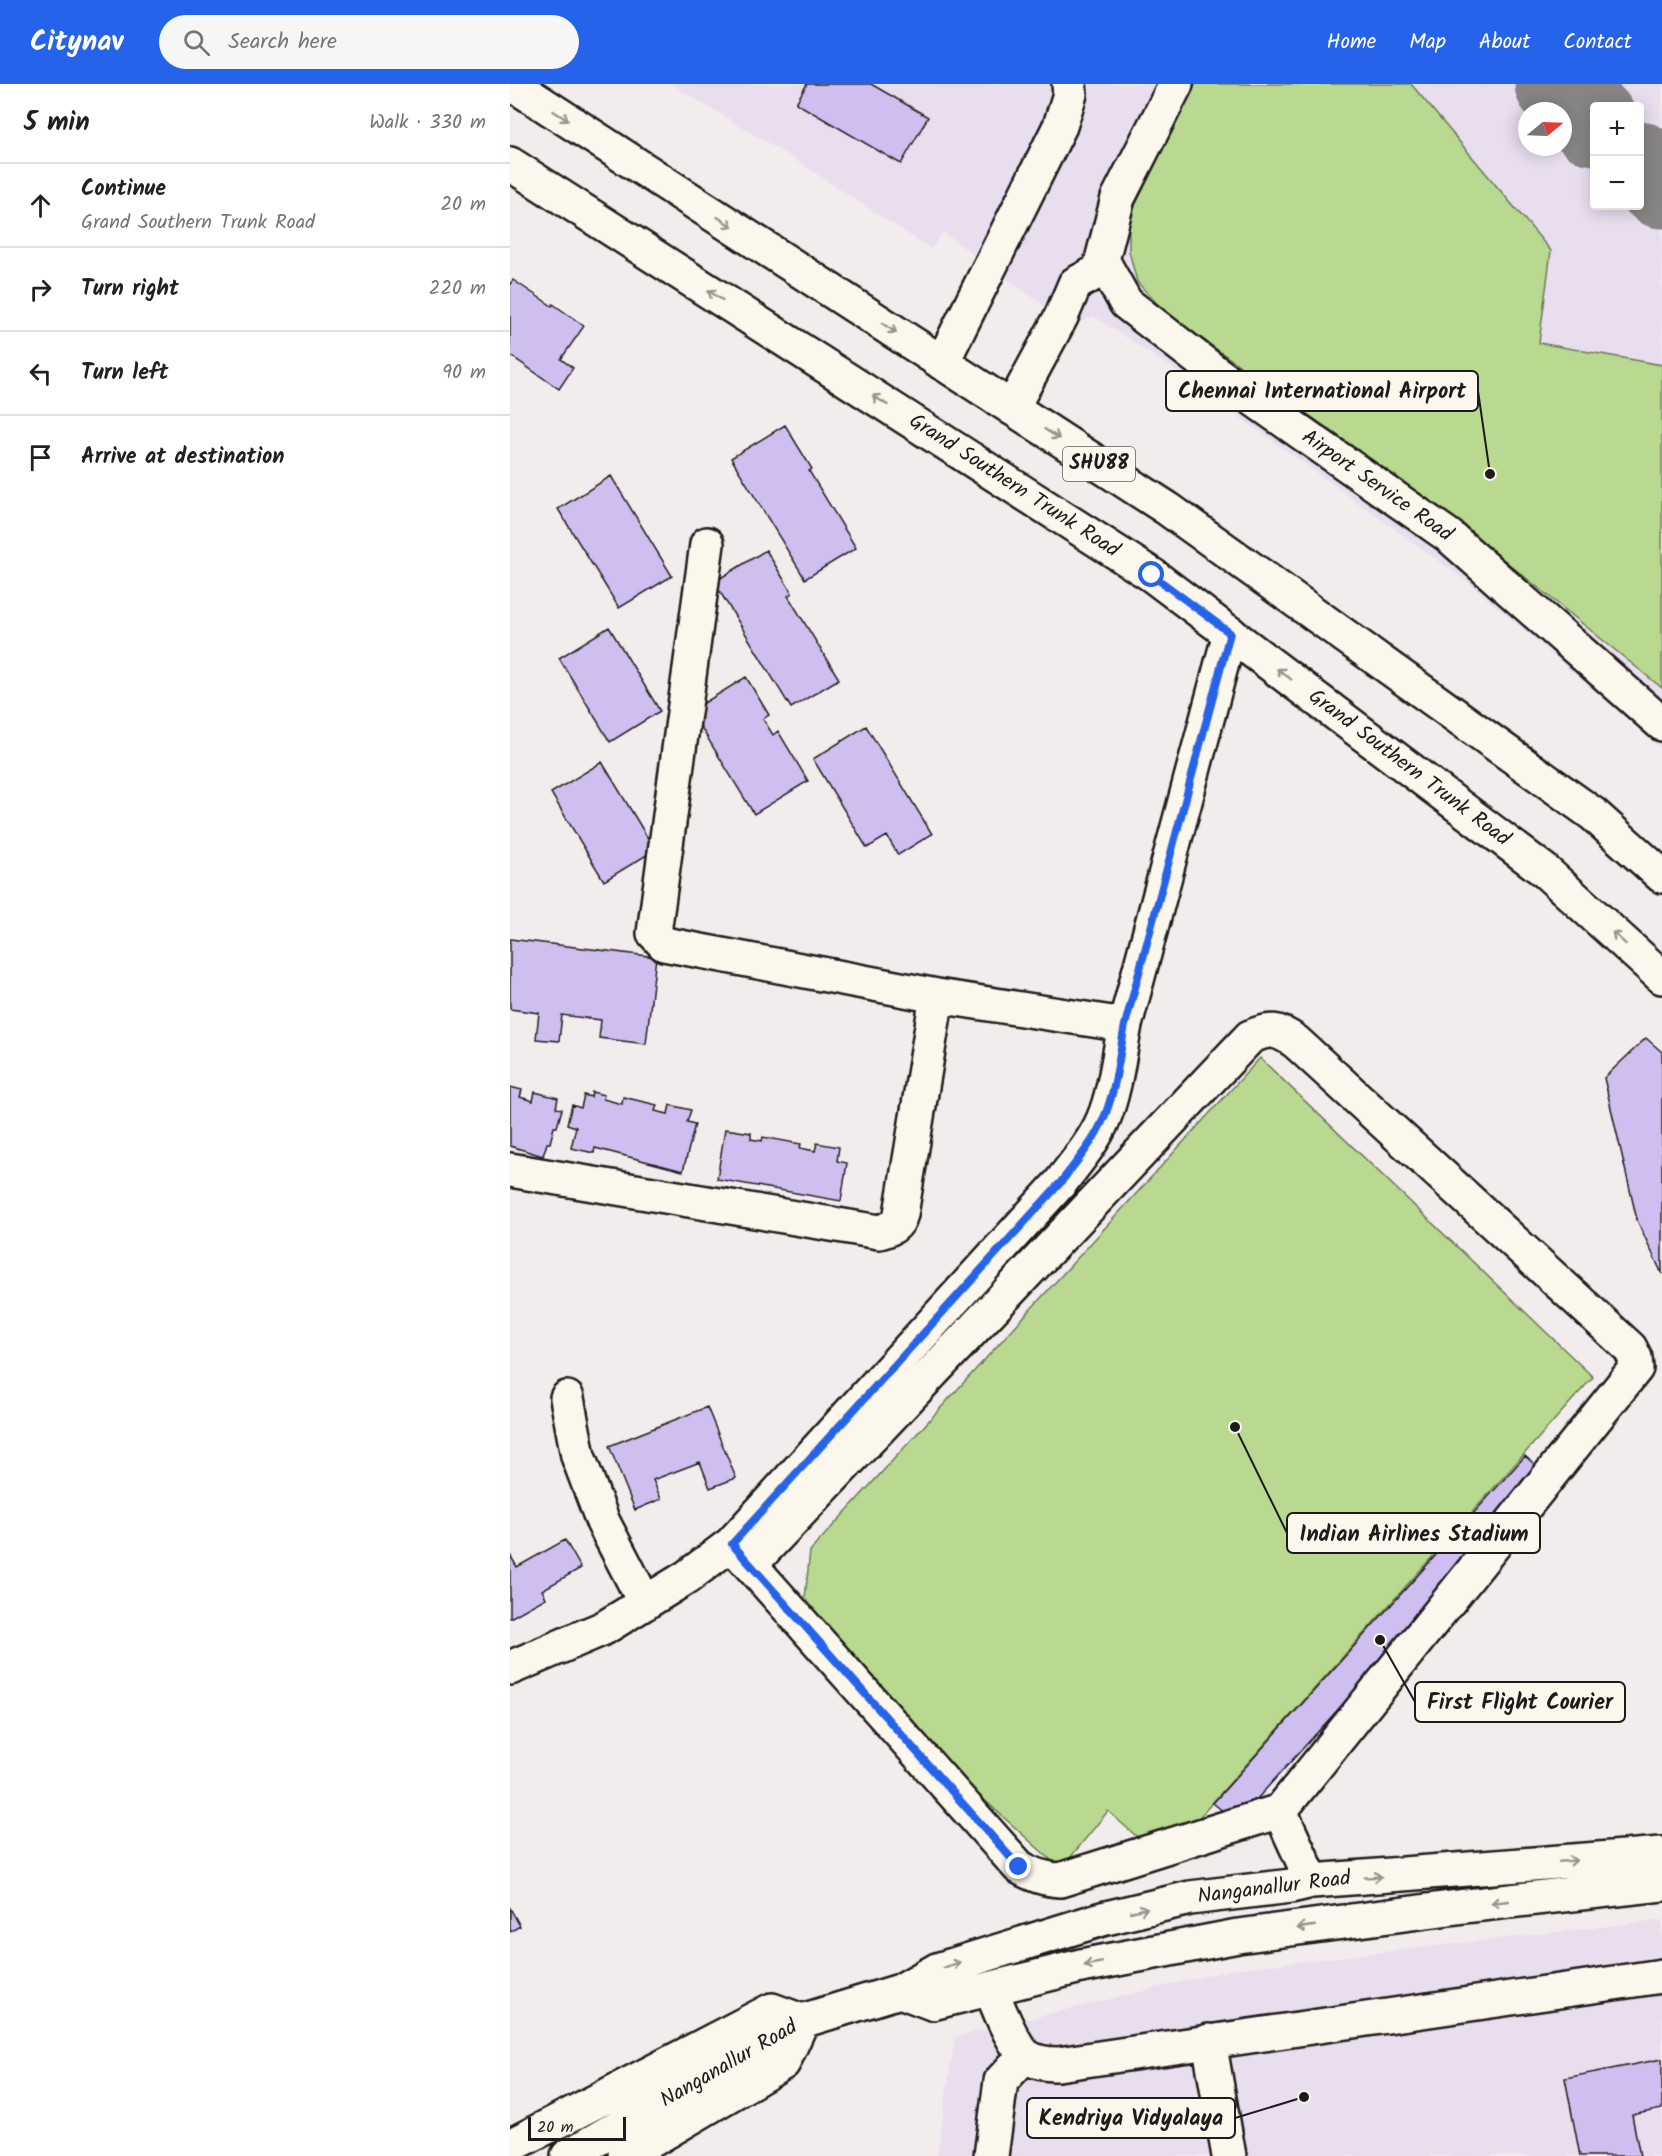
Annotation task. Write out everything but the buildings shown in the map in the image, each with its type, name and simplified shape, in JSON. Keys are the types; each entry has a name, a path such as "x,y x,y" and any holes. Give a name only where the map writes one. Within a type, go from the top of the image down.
{"main road":[{"name":"SHU88","path":"512,84 1168,509 1593,814 1662,876"},
{"path":"942,363 1059,126 1070,94 1069,84"},
{"path":"1012,408 1061,317 1075,284 1106,267 1102,260 1118,198 1176,84"},
{"name":"Grand Southern Trunk Road","path":"510,164 1152,575 1545,871 1662,977"},
{"name":"Airport Service Road","path":"1106,267 1126,303 1219,375 1449,536 1662,724"},
{"path":"707,544 654,933 664,944 937,996 1125,1025"},
{"path":"741,1555 1053,1190 1084,1152 1103,1120 1113,1085 1125,1025 1230,633"},
{"path":"510,1170 879,1232 890,1229 899,1221 901,1214 937,996"},
{"path":"510,1668 604,1628 687,1577 741,1555 1250,1037 1266,1030 1283,1033 1296,1042 1630,1348 1635,1358 1636,1368 1280,1811 1060,1880 1031,1875 1019,1867 741,1555"},
{"path":"567,1398 578,1456 603,1522 645,1603"},
{"path":"1280,1811 1312,1881"},
{"name":"Nanganallur Road","path":"568,2156 802,2021 900,1991 937,1970 1102,1919 1190,1898 1291,1886 1312,1881 1662,1854"},
{"name":"Nanganallur Road","path":"900,1991 932,2003 1081,1966 1238,1936 1465,1906 1662,1884"},
{"path":"991,1989 1004,2020 1025,2055 1042,2064 1058,2064 1662,1976"},
{"path":"510,2146 772,2010 802,2021 783,2064 625,2156"},
{"path":"1209,2041 1229,2156"},
{"path":"991,2156 1001,2080 1025,2055"}],"shaded area":[{"path":"671,84 1662,84 1662,749 1468,582 1169,366 1094,316 1074,325 943,232 931,249 791,157"},
{"path":"1662,1920 1662,2156 937,2156 955,2037 1234,1969"}],"green space":[{"path":"1195,84 1411,84 1551,251 1539,343 1662,365 1662,688 1452,518 1165,312 1137,282 1129,251 1129,218"},
{"path":"1260,1058 1593,1377 1162,1859 1108,1811 1061,1869 801,1635 810,1551"}],"taxiway":[{"path":"1558,84 1590,118"},
{"path":"1644,169 1662,185"}],"place":[{"name":"Chennai International Airport","path":"1490,474"},
{"name":"Indian Airlines Stadium","path":"1235,1427"},
{"name":"First Flight Courier","path":"1380,1640"},
{"name":"Kendriya Vidyalaya","path":"1304,2097"}],"route":[{"path":"1019,1867 732,1544 1061,1182 1084,1152 1103,1120 1113,1085 1125,1025 1230,633 1152,575"}]}
